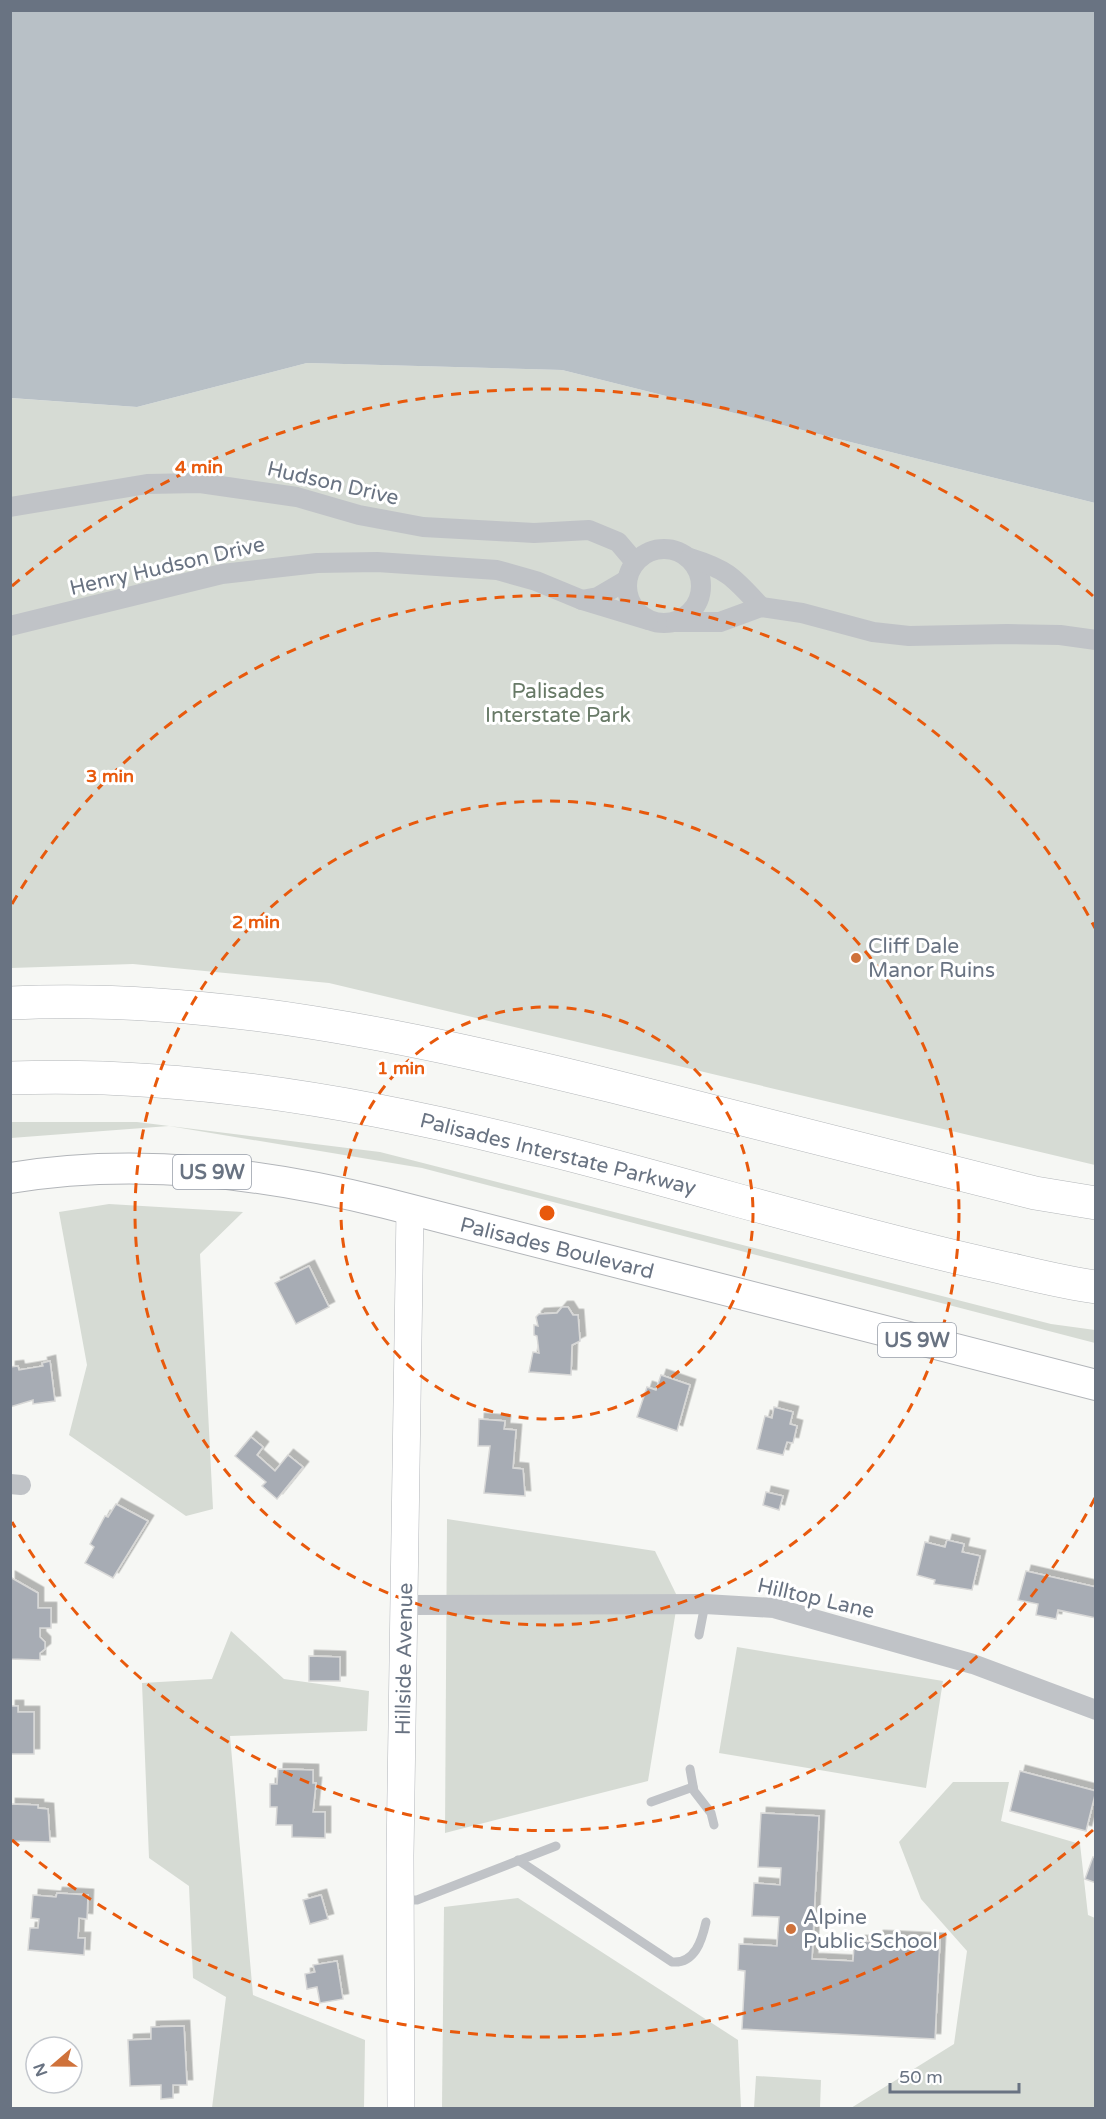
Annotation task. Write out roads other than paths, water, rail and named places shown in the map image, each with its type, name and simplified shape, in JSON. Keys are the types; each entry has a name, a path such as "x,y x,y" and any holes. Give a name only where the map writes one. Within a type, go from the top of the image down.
{"highway":[{"path":"10,1003 50,1001 204,1008 349,1027 520,1063 1035,1192 1095,1203"},
{"name":"Palisades Interstate Parkway","path":"10,1078 67,1076 213,1086 377,1109 497,1135 915,1248 1095,1287"}],"main road":[{"name":"Palisades Boulevard","path":"10,1178 100,1169 212,1172 296,1183 1095,1385"},
{"name":"Hillside Avenue","path":"400,2109 400,1900 410,1210"}],"street":[{"name":"Hudson Drive","path":"10,507 147,484 200,483 297,497 359,515 423,527 534,532 589,530 618,542 635,562"},
{"path":"648,620 631,603 627,580 635,562 644,554 668,548 690,558 718,566 734,578 761,608"},
{"path":"676,622 696,606 701,594 700,574 690,558"},
{"name":"Henry Hudson Drive","path":"10,626 222,574 317,563 377,562 497,570 536,581 582,600 648,620 667,623 720,622 761,608 802,613 873,632 909,636 1018,634 1060,635 1095,640"},
{"path":"582,600 598,597 627,580"},
{"name":"Hilltop Lane","path":"406,1605 705,1604 739,1605 785,1611 974,1664 1095,1710"}],"lane":[{"path":"699,1635 705,1604"},
{"path":"690,1770 698,1799 711,1813 714,1825"},
{"path":"651,1802 693,1787"},
{"path":"400,1900 417,1900 556,1845"},
{"path":"518,1860 672,1962 682,1961 694,1953 703,1938 706,1922"}],"place":[{"name":"Cliff Dale Manor Ruins","path":"856,958"},
{"name":"Alpine Public School","path":"791,1929"}],"park label":[{"name":"Palisades Interstate Park","path":"558,703"}]}
